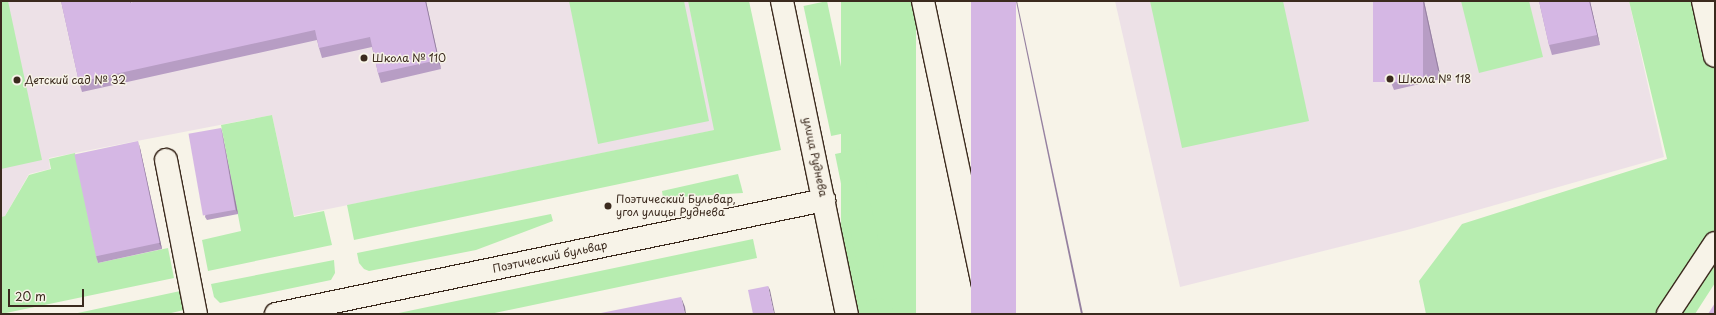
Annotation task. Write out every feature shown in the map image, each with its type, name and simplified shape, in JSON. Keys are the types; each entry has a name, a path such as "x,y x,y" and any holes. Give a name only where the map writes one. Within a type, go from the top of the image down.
{"street":[{"name":"улица Руднева","path":"782,1 847,314"},
{"path":"923,1 989,314"},
{"path":"1703,1 1715,56"},
{"path":"166,160 196,314"},
{"name":"Поэтический бульвар","path":"276,314 824,200"},
{"path":"1668,314 1715,243"}],"shaded area":[{"name":"Школа № 110","path":"1,1 688,1 715,130 294,216 272,115 49,158 50,169 29,174 5,216 1,217"},
{"name":"Школа № 118","path":"1115,1 1629,1 1664,157 1407,230 1180,287"}],"green space":[{"name":"Детский сад № 32","path":"1,1 8,1 42,160 1,169"},
{"path":"569,1 684,1 709,121 598,144"},
{"path":"688,1 749,1 781,150 354,240 347,205 714,130"},
{"path":"827,1 855,131 831,136 804,6"},
{"path":"841,1 916,1 916,314 841,314"},
{"path":"1150,1 1283,1 1309,121 1182,148"},
{"path":"1461,1 1529,1 1543,57 1479,73"},
{"path":"1629,1 1715,1 1715,283 1695,314 1426,314 1419,281 1462,224 1667,159"},
{"path":"272,115 294,217 324,211 332,245 208,271 202,240 241,231 221,125"},
{"path":"859,149 884,267 882,275 875,279 861,282 835,154"},
{"path":"75,153 98,263 168,248 174,278 1,314 1,217 5,216 29,175 51,169 49,159"},
{"path":"738,174 743,193 663,198 662,191"},
{"path":"551,214 553,221 476,250 369,271 364,269 359,263 357,253"},
{"path":"753,239 757,258 490,314 394,314"},
{"path":"334,260 335,273 331,280 220,303 214,297 211,284"},
{"path":"185,290 184,310 167,314 73,314"},
{"path":"879,298 886,300 892,306 893,314 869,314 866,301"}],"building":[{"path":"61,1 130,1 130,3 138,1 425,1 438,60 378,73 370,37 319,48 315,30 79,82"},
{"path":"971,1 1016,1 1016,314 971,314"},
{"path":"1373,1 1423,1 1423,82 1373,82"},
{"path":"1539,1 1589,1 1597,35 1549,45"},
{"path":"221,128 235,210 203,215 189,134"},
{"path":"138,141 160,243 96,256 74,155"},
{"path":"768,286 774,314 753,314 748,290"},
{"path":"681,297 685,314 596,314"},
{"path":"1715,303 1715,314 1708,314"}],"place":[{"name":"Школа № 110","path":"364,58"},
{"name":"Школа № 118","path":"1390,79"},
{"name":"Детский сад № 32","path":"17,80"},
{"name":"Поэтический Бульвар, угол улицы Руднева","path":"608,206"}]}
